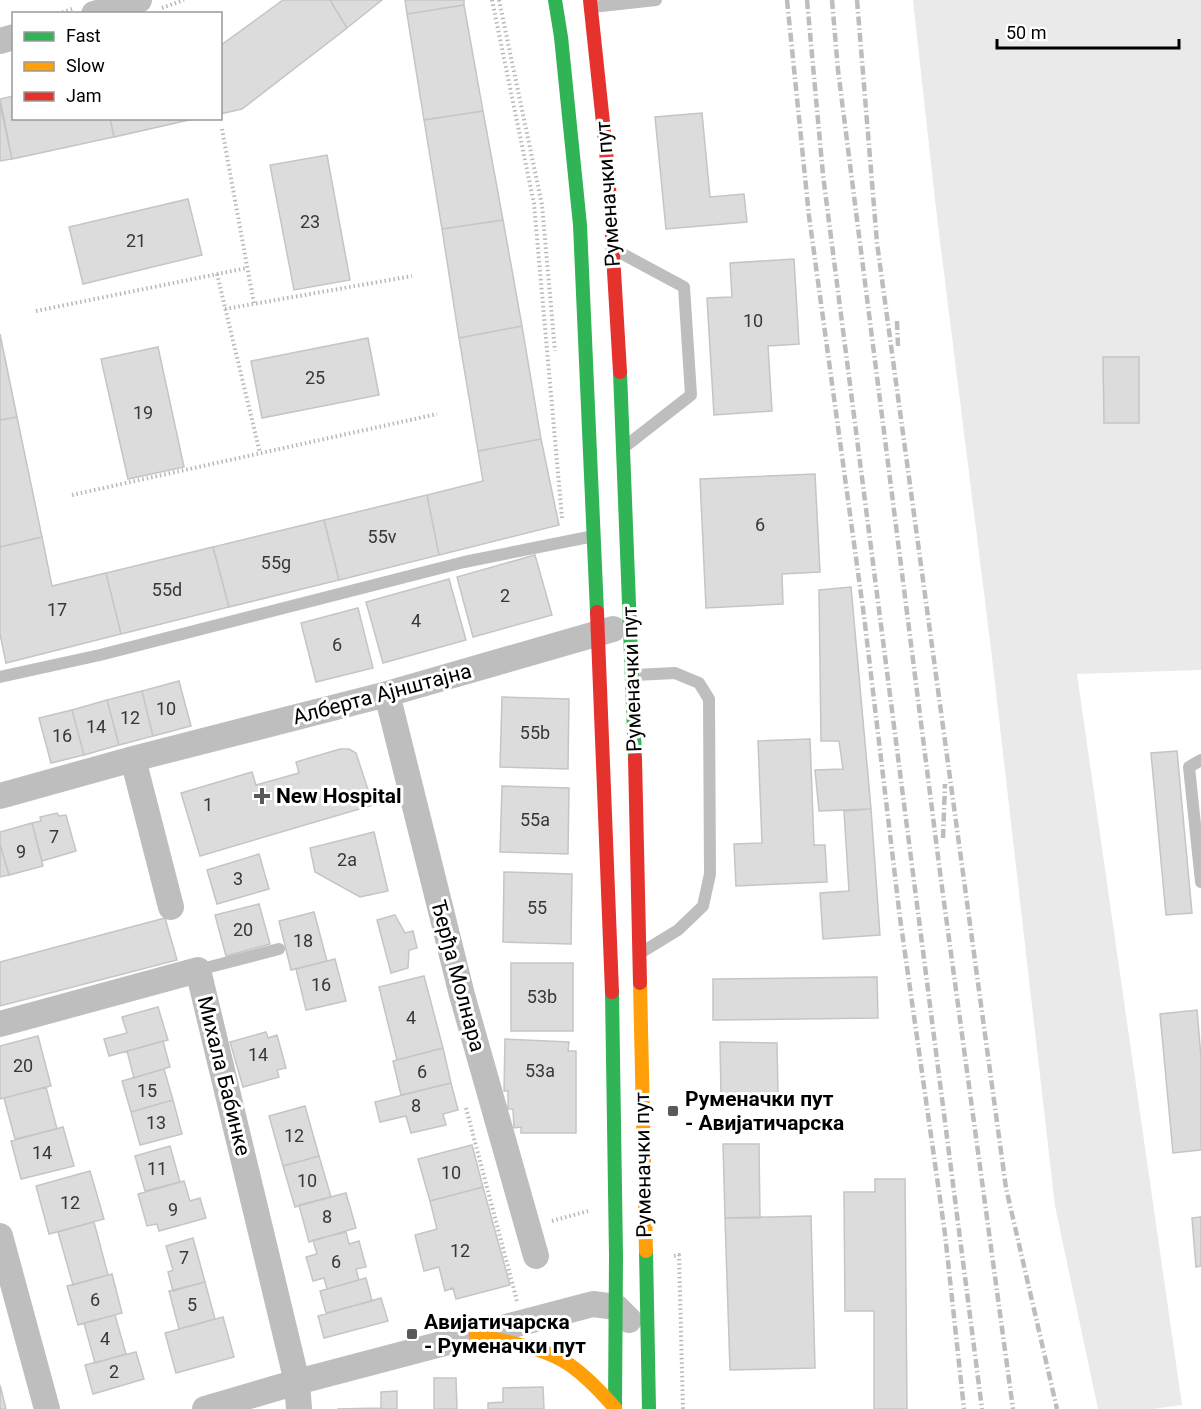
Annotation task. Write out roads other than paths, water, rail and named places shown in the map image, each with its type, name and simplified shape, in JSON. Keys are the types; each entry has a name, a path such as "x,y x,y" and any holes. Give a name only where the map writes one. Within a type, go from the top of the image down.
{"main road":[{"name":"Руменачки пут","path":"555,0 561,37 580,225 594,536 613,1011 615,1408"},
{"name":"Руменачки пут","path":"590,3 608,170 624,447 633,675 649,1409"},
{"path":"476,1335 525,1346 568,1364 594,1385 615,1408"}],"street":[{"path":"100,12 139,0"},
{"name":"Алберта Ајнштајна","path":"0,796 133,759 387,694 630,625"},
{"name":"Ђерђа Молнара","path":"387,694 462,995 536,1256"},
{"path":"133,759 171,907"},
{"name":"Михала Бабинке","path":"0,1024 198,970 297,1382 299,1409"},
{"path":"0,1236 47,1409"},
{"path":"205,1409 297,1382 593,1304 616,1307"},
{"name":"Руменачки пут","path":"616,1307 630,1320 648,1360"}],"lane":[{"path":"590,3 656,0"},
{"path":"613,249 684,288 691,394 624,447"},
{"path":"0,677 100,655 464,562 594,536"},
{"path":"633,675 675,673 699,683 709,699 710,874 703,906 678,930 638,954"},
{"path":"1201,760 1189,767 1201,882"},
{"path":"198,970 279,949"}],"railway":[{"path":"787,0 809,216 864,616 900,918 945,1234 964,1409"},
{"path":"807,0 823,175 982,1409"},
{"path":"832,0 838,70 941,880 1013,1409"},
{"path":"857,0 877,243 1006,1188 1057,1409"},
{"path":"897,321 898,346"},
{"path":"943,838 945,784"}],"place":[{"name":"New Hospital","path":"262,796"},
{"name":"Руменачки пут - Авијатичарска","path":"673,1111"},
{"name":"Авијатичарска - Руменачки пут","path":"412,1334"}]}
